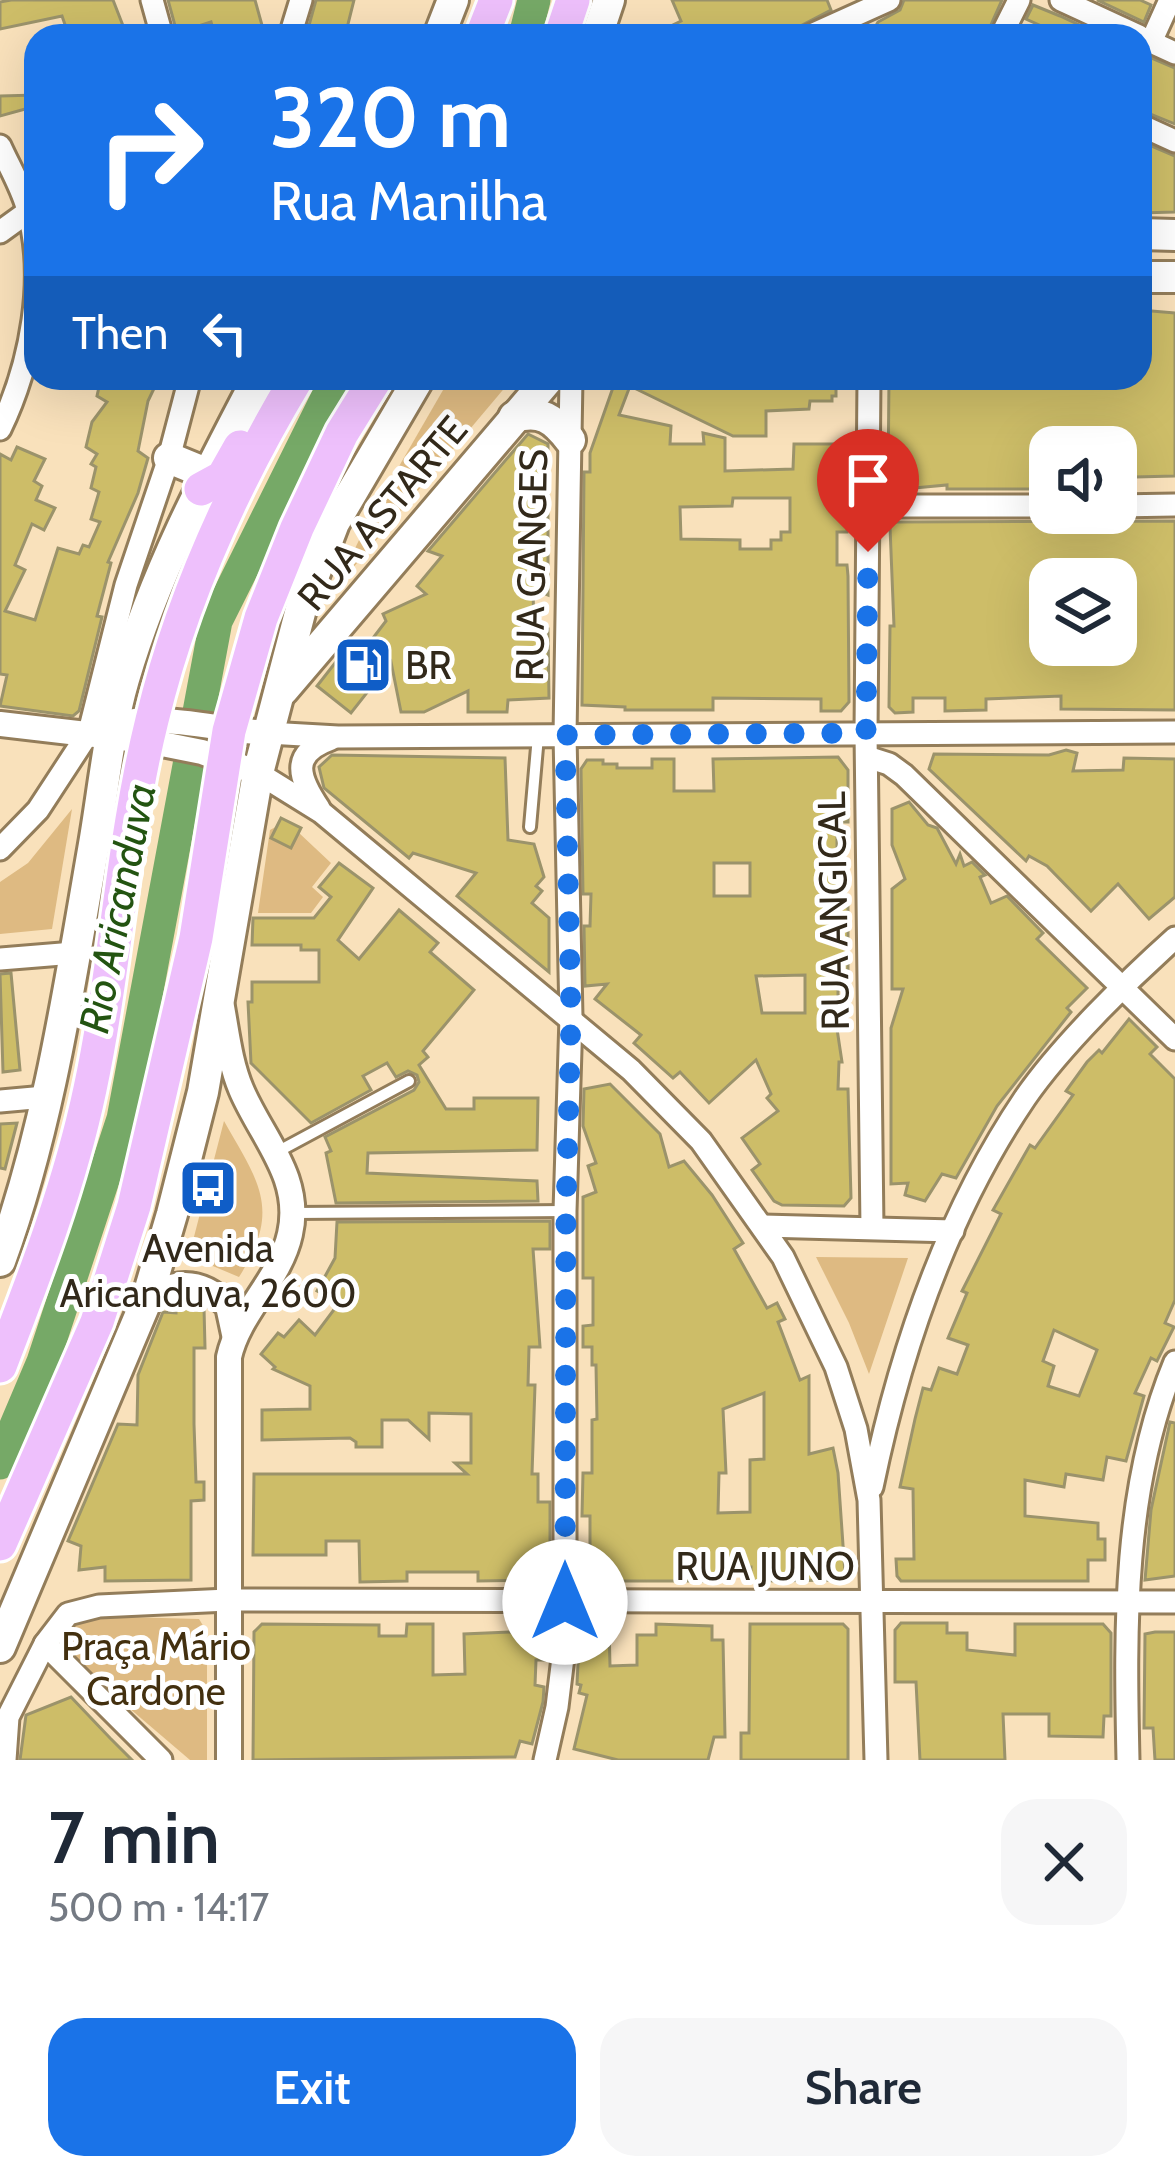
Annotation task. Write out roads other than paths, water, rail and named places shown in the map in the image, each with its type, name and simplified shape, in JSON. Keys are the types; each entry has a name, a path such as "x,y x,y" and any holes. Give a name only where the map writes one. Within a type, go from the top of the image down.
{"highway":[{"path":"204,482 223,477 273,390"},
{"path":"0,1366 63,1190 90,1089 160,733 197,575 291,390"},
{"path":"0,1544 97,1322 134,1206 196,938 216,742 297,528 342,433 369,390"}],"main road":[{"path":"0,1262 10,1210 46,1097 74,953 105,731 156,586 252,390"},
{"path":"0,1647 147,1299 198,1111 258,772 301,609 334,523 412,390"},
{"name":"RUA ASTARTE","path":"276,700 538,390"},
{"path":"514,417 534,412 543,415 570,440"},
{"path":"169,458 204,482"}],"street":[{"path":"855,24 889,0"},
{"path":"1061,0 1113,24"},
{"path":"1152,25 1170,0"},
{"path":"0,146 24,202"},
{"path":"0,429 24,365"},
{"path":"0,849 105,731 126,585 187,390"},
{"name":"RUA GANGES","path":"545,1760 561,1677 565,1602 571,1017 565,735 571,390"},
{"name":"RUA ANGICAL","path":"869,390 866,733 872,1228"},
{"path":"868,506 1029,506"},
{"path":"1137,506 1175,506"},
{"path":"0,724 160,733 216,742 268,733 338,737 1175,732"},
{"path":"321,812 303,783 301,769 312,748 338,737"},
{"path":"216,742 321,812 571,1017 701,1141 763,1226 836,1367 856,1430 869,1499 876,1760"},
{"path":"867,757 904,775 1175,1039"},
{"path":"869,1499 908,1343 937,1263 1026,1097 1082,1031 1175,938"},
{"path":"0,959 74,953"},
{"path":"220,998 239,1085 277,1152 293,1213 282,1258 234,1334"},
{"path":"0,1101 46,1097"},
{"path":"763,1226 953,1231"},
{"path":"147,1299 182,1283 201,1287 228,1306 234,1334 226,1385 229,1760"},
{"path":"1128,1760 1129,1602 1141,1478 1175,1362"},
{"name":"RUA JUNO","path":"45,1644 68,1614 99,1606 228,1600 1175,1602"},
{"path":"4,1760 8,1717 45,1644 161,1760"}],"lane":[{"path":"530,827 538,736"},
{"path":"277,1152 409,1081"},
{"path":"293,1213 566,1211"}],"waterway":[{"name":"Rio Aricanduva","path":"528,24 534,0"},
{"name":"Rio Aricanduva","path":"0,1463 43,1362 123,1119 216,621 331,390"}],"place":[{"name":"BR","path":"363,665"},
{"name":"Avenida Aricanduva, 2600","path":"208,1188"}],"park label":[{"name":"Praça Mário Cardone","path":"156,1668"}]}
